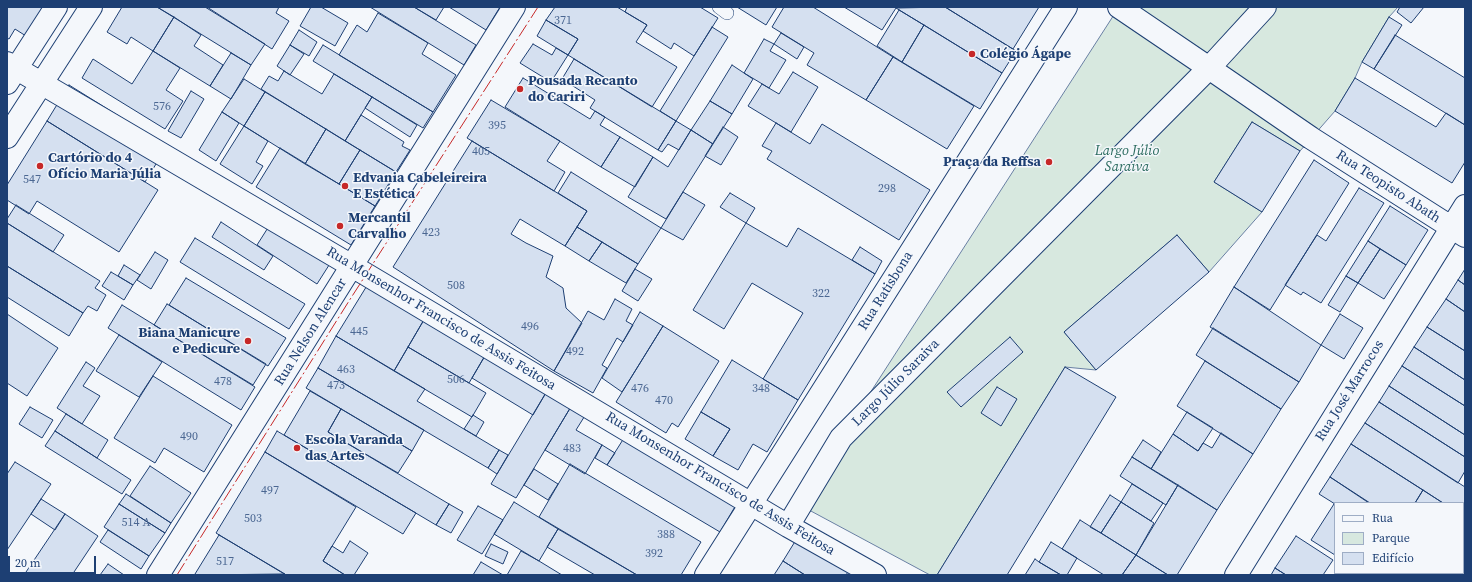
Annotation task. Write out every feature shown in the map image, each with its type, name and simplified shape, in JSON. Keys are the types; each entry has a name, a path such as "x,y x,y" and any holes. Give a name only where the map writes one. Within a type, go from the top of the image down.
{"street":[{"path":"10,72 56,7"},
{"path":"7,137 91,7"},
{"name":"Rua Nelson Alencar","path":"158,575 514,7"},
{"name":"Rua Ratisbona","path":"706,575 750,503 1066,7"},
{"path":"1119,7 1209,68"},
{"name":"Largo Júlio Saraiva","path":"788,526 841,438 1209,68 1266,7"},
{"name":"Rua Teopisto Abath","path":"1209,68 1311,138 1458,232"},
{"name":"Rua Monsenhor Francisco de Assis Feitosa","path":"10,72 41,83 352,266 788,526 875,575"},
{"name":"Rua José Marrocos","path":"1236,575 1458,232 1465,206"}],"green space":[{"name":"Largo Júlio Saraiva","path":"1119,7 1398,7 1389,17 1335,111 1300,151 1252,122 1214,182 1262,212 1209,272 1177,235 1064,332 1096,370 1065,367 937,575 930,575 809,510 841,438"}],"building":[{"path":"7,7 44,7 26,36 15,29 9,39 7,38"},
{"path":"122,7 157,7 174,17 153,51 131,37 127,44 107,32"},
{"path":"157,7 205,7 265,44 251,65"},
{"path":"207,7 279,7 276,13 289,21 272,49"},
{"path":"311,7 321,7 348,23 335,46 300,26"},
{"path":"370,7 414,7 476,45 464,65"},
{"path":"414,7 444,7 436,20"},
{"path":"449,7 500,7 486,30"},
{"path":"555,7 617,7 647,25 636,42 677,67 652,107 568,55 578,39 546,20"},
{"path":"627,7 700,7 718,18 694,56 674,43 671,49 643,31 647,25 625,12"},
{"path":"737,7 777,7 766,25"},
{"path":"784,7 813,7 893,57 866,100 807,65 814,53 772,27"},
{"path":"844,7 895,7 896,8 882,30"},
{"path":"945,7 1039,7 1013,49"},
{"path":"945,7 1016,51 1002,73 896,8"},
{"path":"1400,7 1424,7 1411,23 1397,12"},
{"path":"899,10 924,25 902,62 877,46"},
{"path":"378,13 428,43 422,54 456,75 433,112 339,55 357,25 367,32"},
{"path":"174,17 201,35 194,46 223,65 210,86 153,51"},
{"path":"1389,17 1402,25 1374,69 1362,62"},
{"path":"546,20 578,39 568,55 537,36"},
{"path":"924,25 1002,73 980,109 902,62"},
{"path":"712,27 728,37 676,121 660,111"},
{"path":"299,30 317,42 309,56 290,45"},
{"path":"781,33 804,47 797,59 774,44"},
{"path":"1395,35 1465,78 1465,125 1374,69"},
{"path":"764,39 774,44 770,51 786,60 769,88 744,73"},
{"path":"533,44 552,55 556,48 568,55 551,82 520,63"},
{"path":"290,45 304,54 290,75 277,66"},
{"path":"323,45 433,112 423,128 313,61"},
{"path":"153,51 180,68 166,90 183,101 165,129 82,78 93,59 132,84"},
{"path":"231,53 251,65 231,99 210,86"},
{"path":"893,57 974,106 947,149 866,100"},
{"path":"574,59 676,121 658,150 590,108 595,100 562,79"},
{"path":"732,65 753,79 732,114 710,101"},
{"path":"284,71 322,94 334,74 372,97 345,141 261,89 269,76 278,81"},
{"path":"793,72 818,87 791,132 748,106 762,84 779,94"},
{"path":"523,78 590,119 595,111 605,117 600,125 620,137 601,167 505,107"},
{"path":"1355,78 1436,127 1446,113 1465,125 1465,162 1452,183 1335,111"},
{"path":"244,79 265,92 244,126 222,112"},
{"path":"69,85 167,146 145,182 47,121"},
{"path":"191,91 204,99 181,138 168,131"},
{"path":"265,92 326,129 305,164 244,126"},
{"path":"372,97 417,125 410,137 365,108"},
{"path":"491,100 560,141 547,161 565,172 554,191 467,138"},
{"path":"710,101 732,114 713,144 691,130"},
{"path":"222,112 239,123 216,161 199,150"},
{"path":"361,115 404,142 402,146 410,150 396,172 345,141"},
{"path":"47,121 158,190 119,252 37,201 29,214 7,200 7,185"},
{"path":"676,121 691,130 679,150 668,144 662,152 658,150"},
{"path":"1252,122 1300,151 1262,212 1214,182"},
{"path":"776,123 810,144 822,124 930,190 899,240 767,159 772,151 762,146"},
{"path":"244,126 268,141 256,162 263,166 252,184 220,164"},
{"path":"723,127 738,137 721,165 705,156"},
{"path":"326,129 360,150 339,184 305,164"},
{"path":"691,130 713,144 666,219 628,197 653,157 668,167"},
{"path":"620,137 653,157 635,187 601,167"},
{"path":"472,141 587,211 565,246 520,219 511,234 553,256 546,277 563,288 566,308 582,323 554,371 393,267"},
{"path":"280,148 375,206 351,245 256,187"},
{"path":"360,150 396,172 375,206 339,184"},
{"path":"1314,160 1349,183 1270,310 1234,287"},
{"path":"571,172 661,228 638,264 577,227 587,211 558,193"},
{"path":"1359,188 1384,203 1321,303 1303,292 1301,295 1285,285 1317,235 1326,241"},
{"path":"683,192 705,205 683,240 661,228"},
{"path":"730,193 755,208 746,223 720,207"},
{"path":"16,205 64,235 53,252 7,223 7,219"},
{"path":"1390,206 1428,230 1406,265 1368,241"},
{"path":"221,222 273,256 264,270 212,237"},
{"path":"7,223 100,281 95,288 106,295 97,311 88,306 83,313 7,266"},
{"path":"271,223 331,262 317,284 257,245"},
{"path":"746,223 787,247 798,228 875,274 798,400 763,379 803,313 752,283 724,329 693,310"},
{"path":"577,227 602,242 589,261 565,246"},
{"path":"1177,235 1209,272 1096,370 1064,332"},
{"path":"195,238 305,304 289,329 180,262"},
{"path":"1368,241 1380,249 1358,283 1346,276"},
{"path":"602,242 638,264 626,283 589,261"},
{"path":"860,247 882,261 875,274 852,260"},
{"path":"1380,249 1406,265 1384,299 1358,283"},
{"path":"155,252 168,260 151,289 137,280"},
{"path":"124,265 140,275 133,285 118,276"},
{"path":"7,266 83,313 69,336 7,297"},
{"path":"635,269 652,279 638,301 622,291"},
{"path":"1465,269 1465,285 1458,280"},
{"path":"111,272 133,285 124,300 102,286"},
{"path":"1346,276 1358,283 1340,312 1328,305"},
{"path":"186,278 286,338 268,366 169,305"},
{"path":"1458,280 1465,285 1465,312 1446,299"},
{"path":"368,284 425,318 394,371 336,336"},
{"path":"1234,287 1321,345 1299,382 1210,327"},
{"path":"615,299 632,309 626,321 633,325 623,342 617,338 602,365 607,368 593,393 554,371 588,311 604,320"},
{"path":"1446,299 1465,312 1465,351 1427,327"},
{"path":"167,304 266,364 253,385 154,325"},
{"path":"122,305 255,387 241,410 108,328"},
{"path":"640,312 663,326 622,392 602,378"},
{"path":"7,314 58,348 27,396 7,383"},
{"path":"1340,314 1363,328 1344,359 1321,345"},
{"path":"425,318 486,354 469,383 408,347"},
{"path":"663,326 719,361 678,427 672,423 666,433 616,402"},
{"path":"1427,327 1465,351 1465,380 1414,347"},
{"path":"1213,328 1299,382 1281,409 1196,355"},
{"path":"119,335 162,362 139,397 96,371"},
{"path":"336,336 425,389 417,401 499,450 488,468 318,368"},
{"path":"1010,337 1023,352 961,407 947,392"},
{"path":"408,347 486,393 472,417 394,371"},
{"path":"1414,347 1465,380 1465,406 1402,366"},
{"path":"486,354 547,391 533,415 472,378"},
{"path":"732,360 798,400 767,452 753,444 738,470 713,456 730,429 701,412"},
{"path":"1205,361 1281,409 1253,454 1177,406"},
{"path":"86,362 95,368 83,386 100,396 82,424 57,408"},
{"path":"1402,366 1465,406 1465,435 1389,386"},
{"path":"1065,367 1116,397 1007,575 937,575"},
{"path":"318,368 424,430 412,451 306,388"},
{"path":"153,376 232,425 204,472 164,448 155,463 114,438"},
{"path":"1389,386 1465,435 1465,457 1379,402"},
{"path":"997,387 1017,399 1001,426 981,413"},
{"path":"310,391 341,409 328,432 449,504 436,525 284,435"},
{"path":"547,391 572,405 516,498 491,484"},
{"path":"1379,402 1465,457 1465,471 1458,483 1365,423"},
{"path":"572,405 586,414 576,430 602,445 585,474 545,450"},
{"path":"30,407 53,420 42,438 19,424"},
{"path":"341,409 412,451 398,473 328,432"},
{"path":"701,412 730,429 713,456 685,439"},
{"path":"1187,412 1213,428 1198,451 1173,434"},
{"path":"66,414 108,440 97,458 55,431"},
{"path":"473,415 484,422 476,436 464,429"},
{"path":"1365,423 1465,487 1465,517 1464,502 1441,502 1351,444"},
{"path":"55,431 131,480 122,494 45,446"},
{"path":"277,431 416,513 403,534 265,452"},
{"path":"1221,433 1253,454 1217,510 1151,469 1173,434 1198,451 1203,443 1212,448"},
{"path":"624,438 736,505 720,532 607,465"},
{"path":"1143,440 1161,452 1151,469 1132,457"},
{"path":"1351,444 1423,490 1416,502 1368,502 1330,477"},
{"path":"602,445 615,453 607,465 595,458"},
{"path":"499,450 508,455 497,474 488,468"},
{"path":"265,452 356,507 323,561 345,575 286,575 216,533"},
{"path":"1132,457 1178,485 1166,505 1120,476"},
{"path":"15,462 51,484 7,550 7,474"},
{"path":"570,464 701,542 681,575 637,575 539,517"},
{"path":"150,466 191,493 171,523 130,496"},
{"path":"534,469 558,484 548,500 524,485"},
{"path":"1330,477 1368,502 1334,502 1334,503 1319,494"},
{"path":"1132,484 1163,503 1151,521 1121,502"},
{"path":"1178,485 1217,510 1177,575 1168,575 1136,555"},
{"path":"1423,490 1441,502 1416,502"},
{"path":"126,494 171,523 165,533 119,504"},
{"path":"1110,495 1121,502 1101,533 1090,527"},
{"path":"41,499 65,514 55,530 31,514"},
{"path":"514,502 558,529 539,561 494,534"},
{"path":"1121,502 1154,523 1136,555 1101,533"},
{"path":"119,504 165,533 149,556 104,527"},
{"path":"449,504 463,512 451,533 436,525"},
{"path":"1334,504 1334,554 1311,540"},
{"path":"478,506 503,520 482,554 457,540"},
{"path":"65,514 98,536 72,575 24,575"},
{"path":"1464,516 1465,517 1464,542"},
{"path":"1080,520 1136,555 1122,575 1104,575 1062,549"},
{"path":"558,529 637,575 595,575 547,547"},
{"path":"108,530 149,556 141,569 100,542"},
{"path":"219,535 285,574 195,574"},
{"path":"799,535 851,567 846,575 805,575 783,561"},
{"path":"1296,536 1333,560 1323,575 1286,575 1275,568"},
{"path":"350,541 368,553 354,575 345,575 323,561 332,546 343,553"},
{"path":"1051,542 1077,558 1067,575 1061,575 1039,562"},
{"path":"491,544 508,552 503,564 485,556"},
{"path":"521,551 539,561 562,575 507,575"},
{"path":"1136,555 1168,575 1122,575"},
{"path":"1035,559 1039,562 1061,575 1025,575"},
{"path":"783,561 805,575 774,575"},
{"path":"481,562 503,575 473,575"},
{"path":"108,564 124,575 100,575"},
{"path":"1275,568 1286,575 1271,575"},
{"path":"1364,574 1418,574 1417,575"}],"power":[{"path":"177,575 349,301 538,7"}],"place":[{"name":"Colégio Ágape","path":"972,54"},
{"name":"Pousada Recanto do Cariri","path":"520,89"},
{"name":"Praça da Reffsa","path":"1049,162"},
{"name":"Cartório do 4 Ofício Maria Júlia","path":"40,166"},
{"name":"Edvania Cabeleireira E Estética","path":"345,186"},
{"name":"Mercantil Carvalho","path":"340,226"},
{"name":"Biana Manicure e Pedicure","path":"248,341"},
{"name":"Escola Varanda das Artes","path":"297,448"}]}
